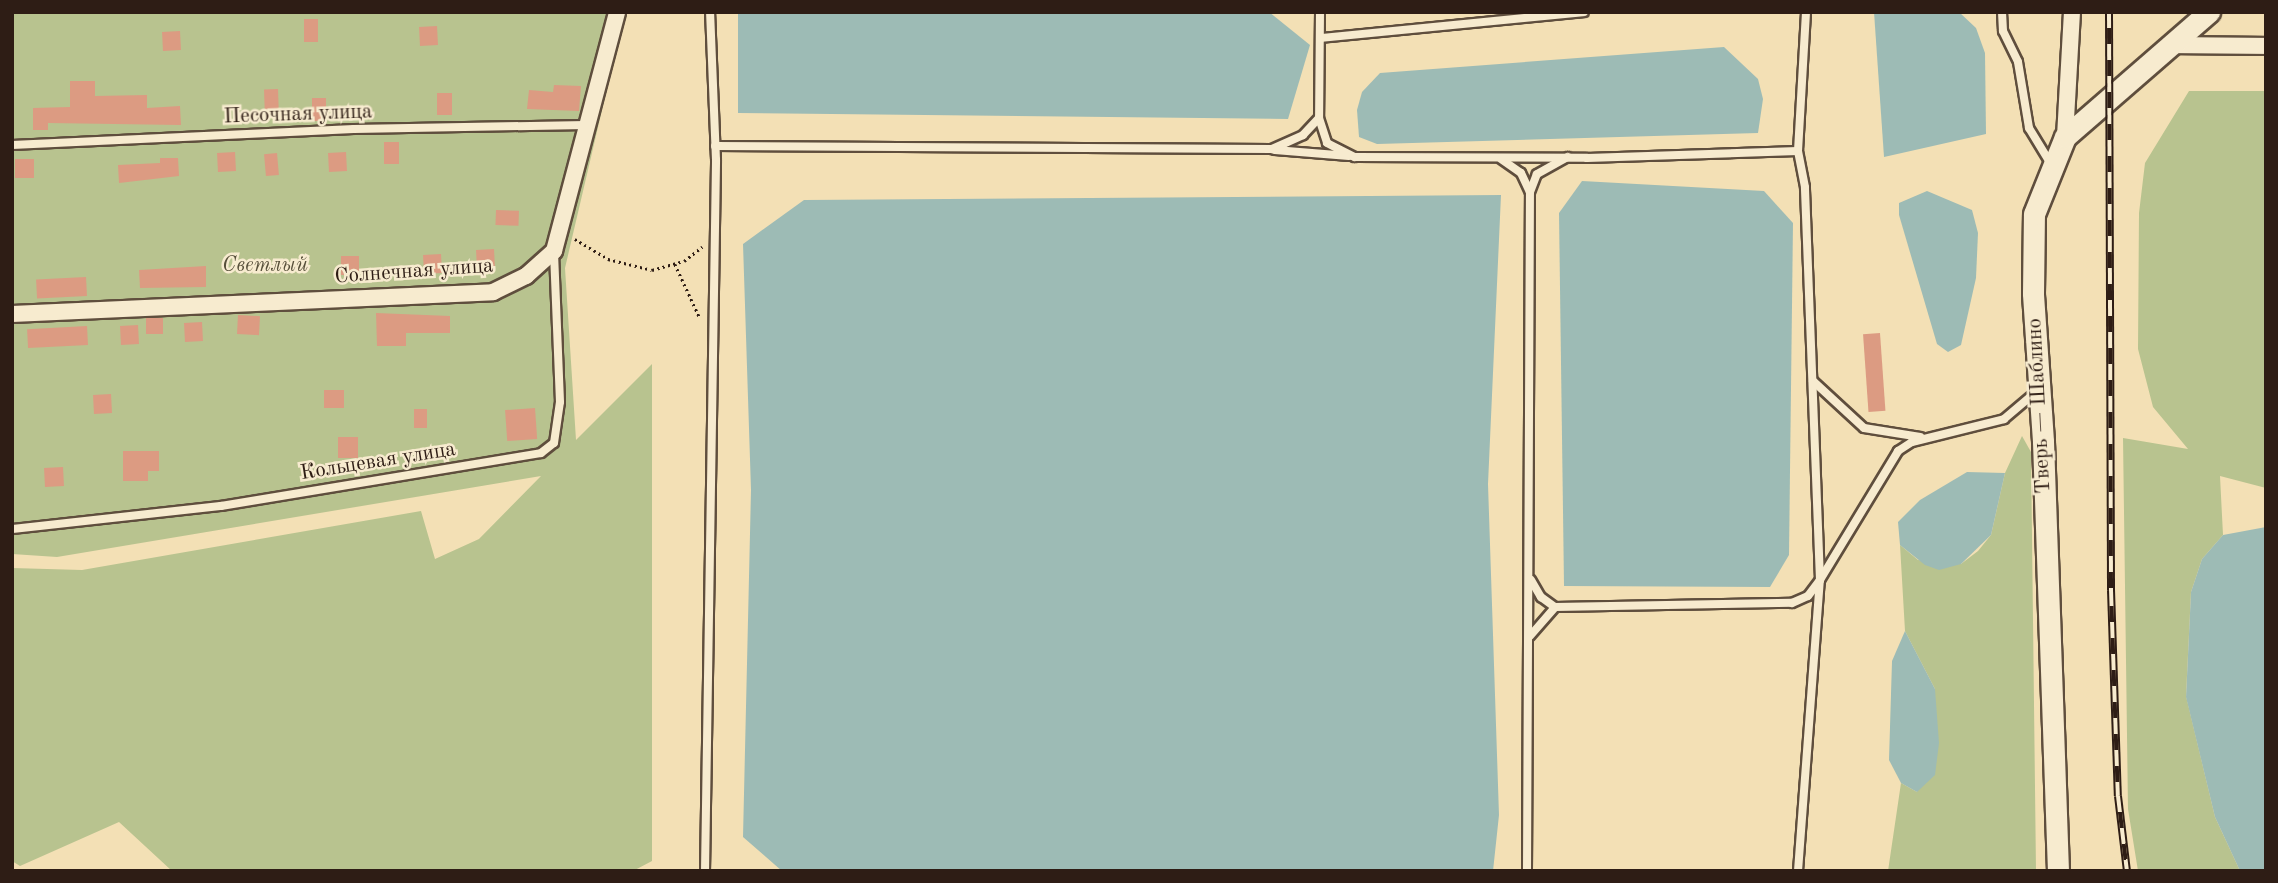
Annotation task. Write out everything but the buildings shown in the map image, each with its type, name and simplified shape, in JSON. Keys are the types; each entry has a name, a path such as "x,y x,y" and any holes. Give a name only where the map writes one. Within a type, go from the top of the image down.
{"street":[{"path":"554,251 617,12"},
{"path":"2065,137 2072,12"},
{"name":"Тверь — Шаблино","path":"2058,871 2033,227 2065,137 2209,12"},
{"path":"2173,45 2266,46"},
{"name":"Солнечная улица","path":"12,314 493,292 526,276 554,251"}],"lane":[{"path":"705,871 715,236 710,12"},
{"path":"1320,12 1319,118 1327,143 1354,157"},
{"path":"1321,38 1584,12"},
{"path":"1798,871 1820,580 1805,187 1798,151 1806,12"},
{"path":"2002,12 2003,31 2018,62 2029,128 2053,167"},
{"path":"1272,149 1303,135 1319,118"},
{"name":"Песочная улица","path":"12,145 354,129 586,125"},
{"path":"715,146 1272,149 1354,157 1568,157 1798,151"},
{"path":"1498,157 1521,173 1530,192"},
{"path":"1527,871 1531,580 1530,192 1537,174 1568,157"},
{"name":"Кольцевая улица","path":"12,529 221,506 541,453 554,443 560,402 554,251"},
{"path":"1813,381 1864,428 1929,438"},
{"path":"1531,580 1541,597 1555,607 1792,603 1808,596 1820,580 1898,451 1929,438 2004,419 2040,389"},
{"path":"1530,637 1555,607"}],"path":[{"path":"560,230 608,259 652,270 675,264 715,236"},
{"path":"675,264 713,346"}],"green space":[{"name":"Светлый","path":"12,12 625,12 565,268 576,440 652,364 652,861 633,871 172,871 119,822 20,866 12,861 12,568 82,570 421,511 435,559 479,539 541,476 57,557 12,554"},
{"path":"2189,91 2266,91 2266,488 2220,476 2223,535 2202,559 2191,592 2186,696 2215,817 2240,871 2138,871 2128,809 2123,438 2188,449 2153,407 2138,349 2139,213 2145,163"},
{"path":"2022,436 2031,452 2036,871 1888,871 1901,783 1917,792 1935,689 1905,631 1900,545 1918,560 1961,564 1978,551 1991,535 2005,473"}],"water":[{"path":"738,12 1269,12 1310,45 1288,119 738,113"},
{"path":"1874,12 1959,12 1976,28 1985,53 1986,134 1884,157"},
{"path":"1724,47 1758,79 1763,99 1758,133 1377,144 1359,137 1357,110 1362,92 1380,73"},
{"path":"1582,181 1764,191 1793,223 1789,555 1770,587 1564,586 1559,213"},
{"path":"1927,191 1972,210 1978,233 1976,278 1961,345 1948,352 1937,344 1899,215 1899,203"},
{"path":"1501,195 1488,484 1499,815 1493,871 782,871 743,837 751,490 743,244 804,200"},
{"path":"1967,472 2005,473 1991,535 1961,564 1939,570 1925,565 1900,545 1898,522 1920,500"},
{"path":"2266,527 2266,871 2240,871 2215,817 2186,697 2191,592 2202,559 2223,535"},
{"path":"1905,631 1935,689 1939,743 1935,775 1917,792 1901,783 1889,760 1892,661"}],"railway":[{"path":"2109,12 2111,590 2118,796 2127,871"}]}
